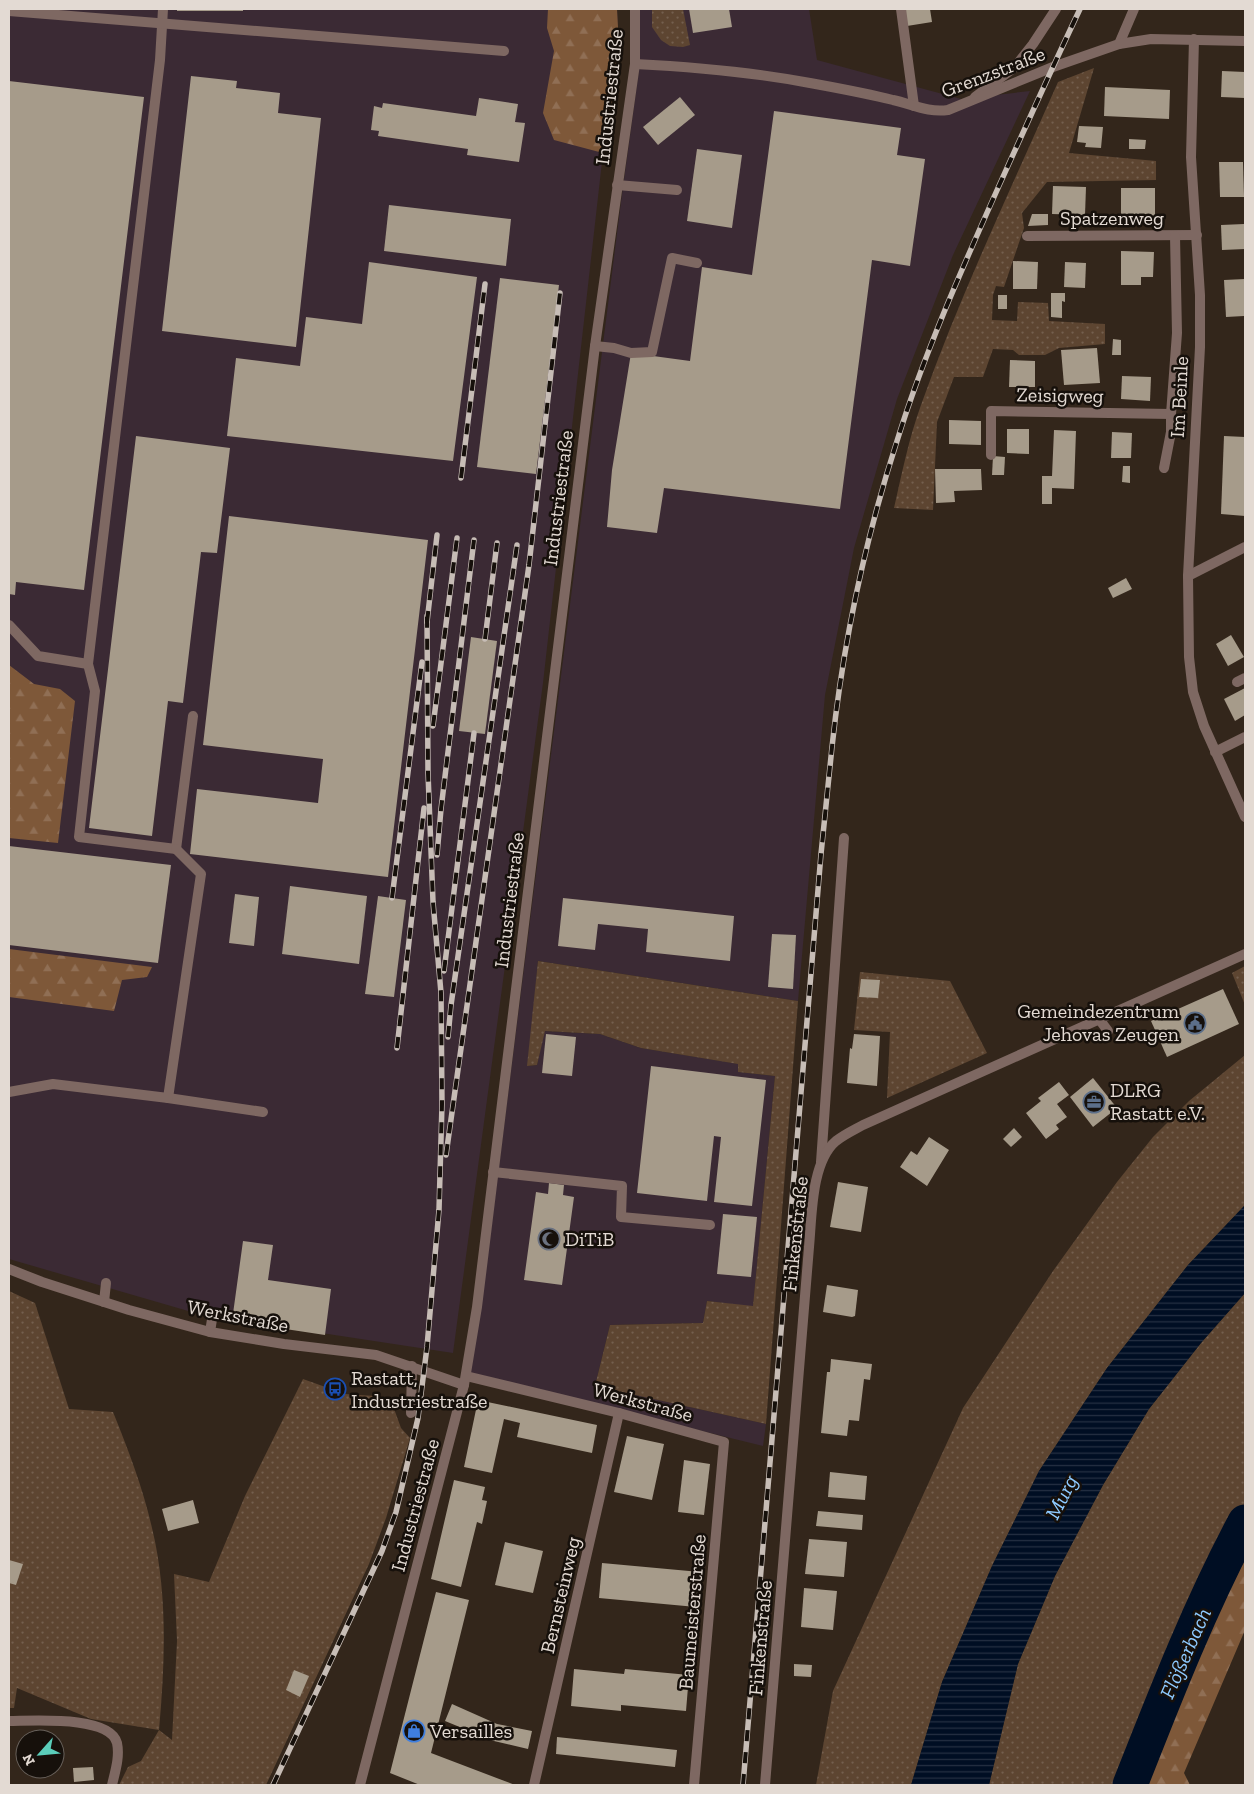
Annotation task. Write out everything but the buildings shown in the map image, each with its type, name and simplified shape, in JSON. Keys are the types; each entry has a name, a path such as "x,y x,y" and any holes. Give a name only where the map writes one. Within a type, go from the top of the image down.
{"street":[{"path":"163,9 158,70 88,664 95,691 79,836 176,849 201,874 168,1098"},
{"name":"Industriestraße","path":"360,1785 465,1380 477,1307 594,346 635,64 635,9"},
{"path":"901,9 914,106"},
{"path":"974,98 1014,67 1033,44 1056,9"},
{"path":"1119,44 1134,9"},
{"path":"9,11 504,51"},
{"name":"Grenzstraße","path":"635,64 694,67 760,74 885,98 938,112 948,110 1053,67 1119,44 1151,38 1245,41"},
{"name":"Im Beinle","path":"1194,39 1191,157 1200,294 1200,347 1188,576 1189,657 1193,692 1204,726 1245,817"},
{"path":"617,185 677,190"},
{"name":"Spatzenweg","path":"1027,236 1196,235"},
{"name":"Im Beinle","path":"1164,468 1171,432 1177,334 1175,236"},
{"path":"594,346 631,352 652,352 672,258 697,262"},
{"name":"Zeisigweg","path":"991,454 991,412 1171,414"},
{"path":"1188,576 1245,547"},
{"path":"9,625 38,656 88,664"},
{"path":"176,849 193,716"},
{"path":"1215,752 1245,737"},
{"path":"821,1163 844,838"},
{"name":"Finkenstraße","path":"765,1785 809,1247 817,1178 827,1151 847,1133 1245,954"},
{"path":"1099,1019 1108,1031"},
{"path":"9,1092 53,1084 263,1112"},
{"path":"493,1172 622,1186 621,1217 710,1225"},
{"name":"Werkstraße","path":"9,1269 104,1302 210,1332 284,1344 376,1354 465,1380 619,1413 724,1442"},
{"path":"104,1302 106,1282"},
{"path":"210,1332 213,1313"},
{"path":"411,1413 412,1366"},
{"name":"Bernsteinweg","path":"534,1785 619,1413"},
{"name":"Baumeisterstraße","path":"694,1785 724,1442"},
{"path":"9,1721 74,1722 103,1728 111,1733 117,1742 118,1755 112,1785"}],"shaded area":[{"path":"9,9 617,9 619,46 614,104 603,153 543,683 453,1353 202,1315 9,1259"},
{"path":"640,9 809,9 817,60 961,99 1030,91 953,255 897,399 854,548 825,695 798,1001 538,961 528,1066 537,1065 544,1031 600,1034 641,1048 739,1064 739,1072 775,1076 753,1307 707,1301 703,1323 610,1325 595,1386 766,1424 763,1446 470,1374 481,1308 639,70"},
{"path":"652,9 683,9 690,45 683,47 670,46 661,40 652,27"},
{"path":"1094,68 1069,153 1156,161 1156,180 1047,182 1022,213 1024,228 1004,287 996,286 993,295 992,320 1017,321 1018,302 1048,303 1049,321 1105,324 1105,344 1059,348 1045,355 1019,355 1013,350 993,349 983,377 954,377 937,422 933,510 894,508 913,430 936,364 986,242 1058,82"},
{"path":"538,961 798,1001 766,1424 595,1386 610,1325 703,1323 707,1301 753,1306 775,1076 738,1072 738,1064 641,1048 600,1034 545,1031 537,1065 527,1066"},
{"path":"1245,966 1245,1005 1232,973"},
{"path":"860,972 950,981 987,1053 887,1098 890,1032 854,1030"},
{"path":"1245,1055 1245,1205 1188,1265 1107,1368 1039,1471 992,1566 942,1682 911,1785 816,1785 833,1691 963,1408 1053,1271 1117,1182 1153,1137 1189,1101"},
{"path":"9,1291 35,1303 69,1409 113,1412 135,1469 152,1528 161,1578 164,1654 159,1730 91,1719 17,1688 14,1708 9,1708"},
{"path":"1245,1293 1245,1507 1233,1528 1160,1688 1123,1785 989,1785 1018,1664 1055,1576 1103,1485 1149,1409 1201,1343"},
{"path":"303,1379 345,1394 375,1396 393,1406 401,1428 410,1438 386,1518 369,1564 266,1785 119,1785 128,1767 141,1761 159,1730 172,1740 177,1641 174,1574 209,1582 245,1496"}],"green space":[{"path":"548,9 617,9 619,46 614,104 603,153 554,140 543,113 554,51 547,28"},
{"path":"9,665 34,684 60,689 75,701 58,843 9,838"},
{"path":"9,949 152,967 147,977 122,980 114,1011 9,997"},
{"path":"1245,1532 1245,1630 1184,1773 1190,1785 1123,1785 1160,1688"}],"water":[{"name":"Murg","path":"1245,1205 1245,1293 1201,1343 1149,1409 1103,1485 1055,1576 1018,1664 989,1785 911,1785 942,1682 992,1566 1039,1471 1107,1368 1188,1265"}],"waterway":[{"name":"Flößerbach","path":"1130,1785 1198,1619 1245,1522"}],"railway":[{"path":"743,1785 821,854 837,708 849,631 865,554 885,478 919,376 970,250 1080,9"},
{"path":"461,478 485,284"},
{"path":"446,1155 529,565 560,293"},
{"path":"427,622 437,535"},
{"path":"433,726 457,538"},
{"path":"437,855 474,540"},
{"path":"485,639 497,543"},
{"path":"448,1037 517,545"},
{"path":"273,1785 382,1551 396,1512 418,1418 427,1347 439,1210 442,1104 441,993 433,902 428,773 427,616"},
{"path":"392,898 422,662"},
{"path":"444,971 474,733"},
{"path":"397,1048 424,808"}],"place":[{"name":"Gemeindezentrum Jehovas Zeugen","path":"1195,1023"},
{"name":"DLRG Rastatt e.V.","path":"1094,1102"},
{"name":"DiTiB","path":"549,1239"},
{"name":"Rastatt, Industriestraße","path":"335,1389"},
{"name":"Versailles","path":"414,1731"}]}
